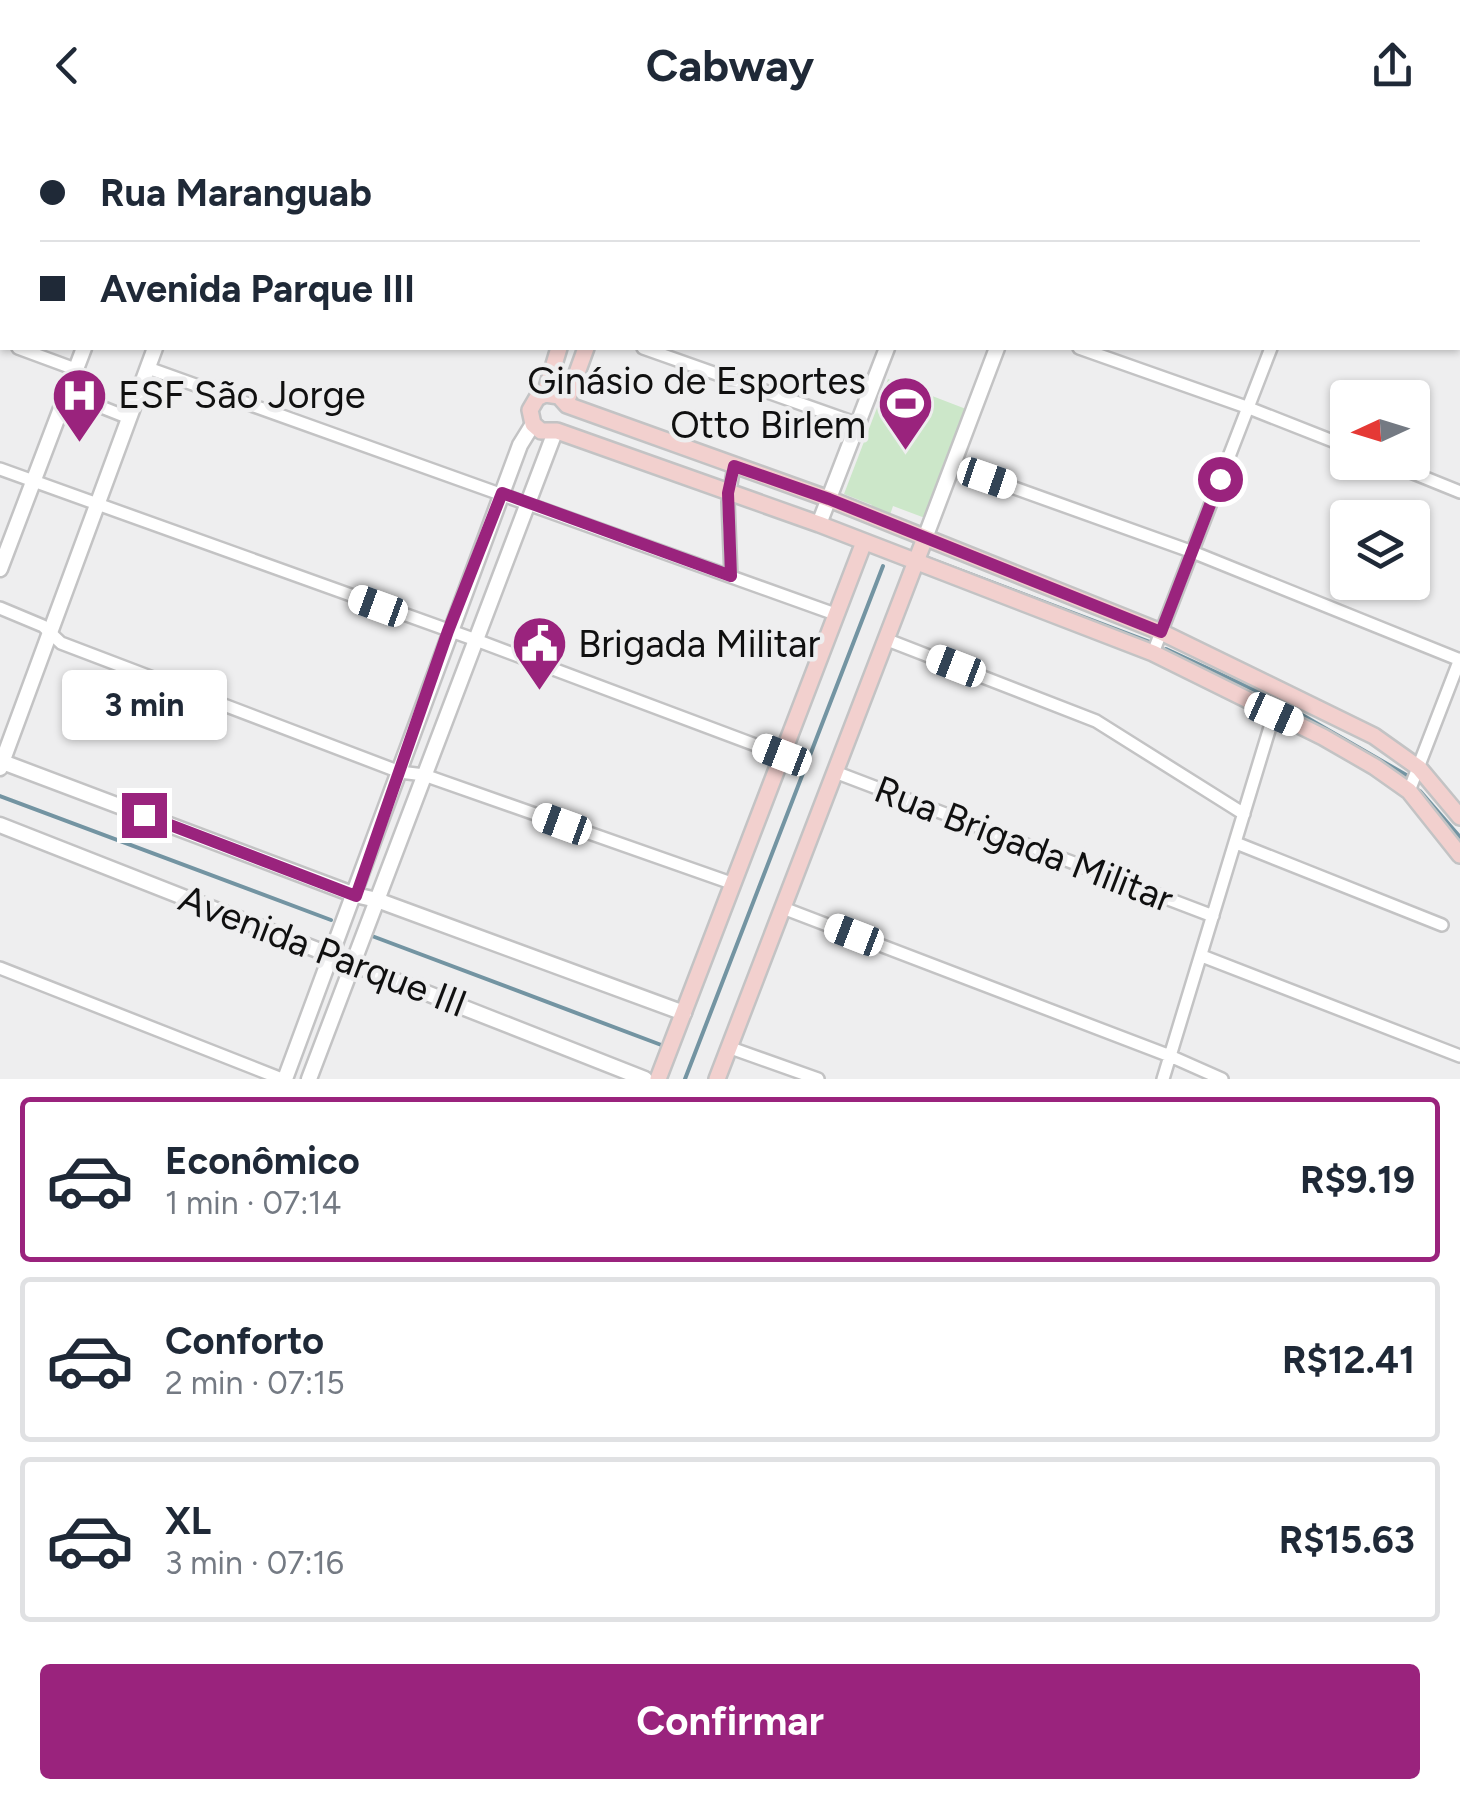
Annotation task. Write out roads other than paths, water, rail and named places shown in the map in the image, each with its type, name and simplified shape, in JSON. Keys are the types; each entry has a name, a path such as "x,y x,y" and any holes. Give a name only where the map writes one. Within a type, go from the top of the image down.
{"main road":[{"path":"559,350 545,394 532,404 533,424 541,431 556,432 818,524 1153,653 1324,737 1409,791 1460,855"},
{"path":"556,432 568,418 566,404 585,350"},
{"path":"545,394 560,396 566,404 829,499 1161,632 1374,736 1419,768 1460,817"},
{"path":"716,1079 925,538"},
{"path":"658,1079 864,542"}],"street":[{"path":"23,350 75,370"},
{"path":"0,570 83,350"},
{"path":"1,764 155,350"},
{"path":"649,350 858,424"},
{"path":"818,524 886,350"},
{"path":"925,538 996,350"},
{"path":"1085,350 1330,440"},
{"path":"1153,653 1270,350"},
{"path":"148,368 835,614"},
{"path":"66,394 129,418"},
{"path":"0,968 284,1079 356,896 448,631 520,445 533,424"},
{"path":"309,1079 556,432"},
{"path":"731,576 728,493 734,466"},
{"path":"953,466 1190,551 1460,660 1409,791"},
{"path":"0,469 782,755"},
{"path":"1430,480 1460,492"},
{"path":"0,608 49,631 61,644 400,772 424,775 734,884"},
{"path":"885,639 1096,721 1244,814"},
{"path":"1164,1079 1274,714"},
{"name":"Avenida Parque III","path":"1,764 684,1013"},
{"name":"Rua Brigada Militar","path":"835,772 1213,916"},
{"path":"1442,796 1460,803"},
{"name":"Avenida Parque III","path":"0,826 645,1079"},
{"path":"1236,842 1442,925"},
{"path":"783,908 1222,1079"},
{"path":"1202,956 1460,1056"},
{"path":"728,1047 818,1079"}],"waterway":[{"path":"928,558 1150,642"},
{"path":"685,1079 883,566"},
{"path":"1166,649 1278,701 1408,776"},
{"path":"1420,791 1460,837"},
{"path":"0,796 331,920"},
{"path":"372,936 664,1046"}],"place":[{"name":"ESF São Jorge","path":"79,444"},
{"name":"Ginásio de Esportes Otto Birlem","path":"905,452"},
{"name":"Brigada Militar","path":"539,693"}]}
